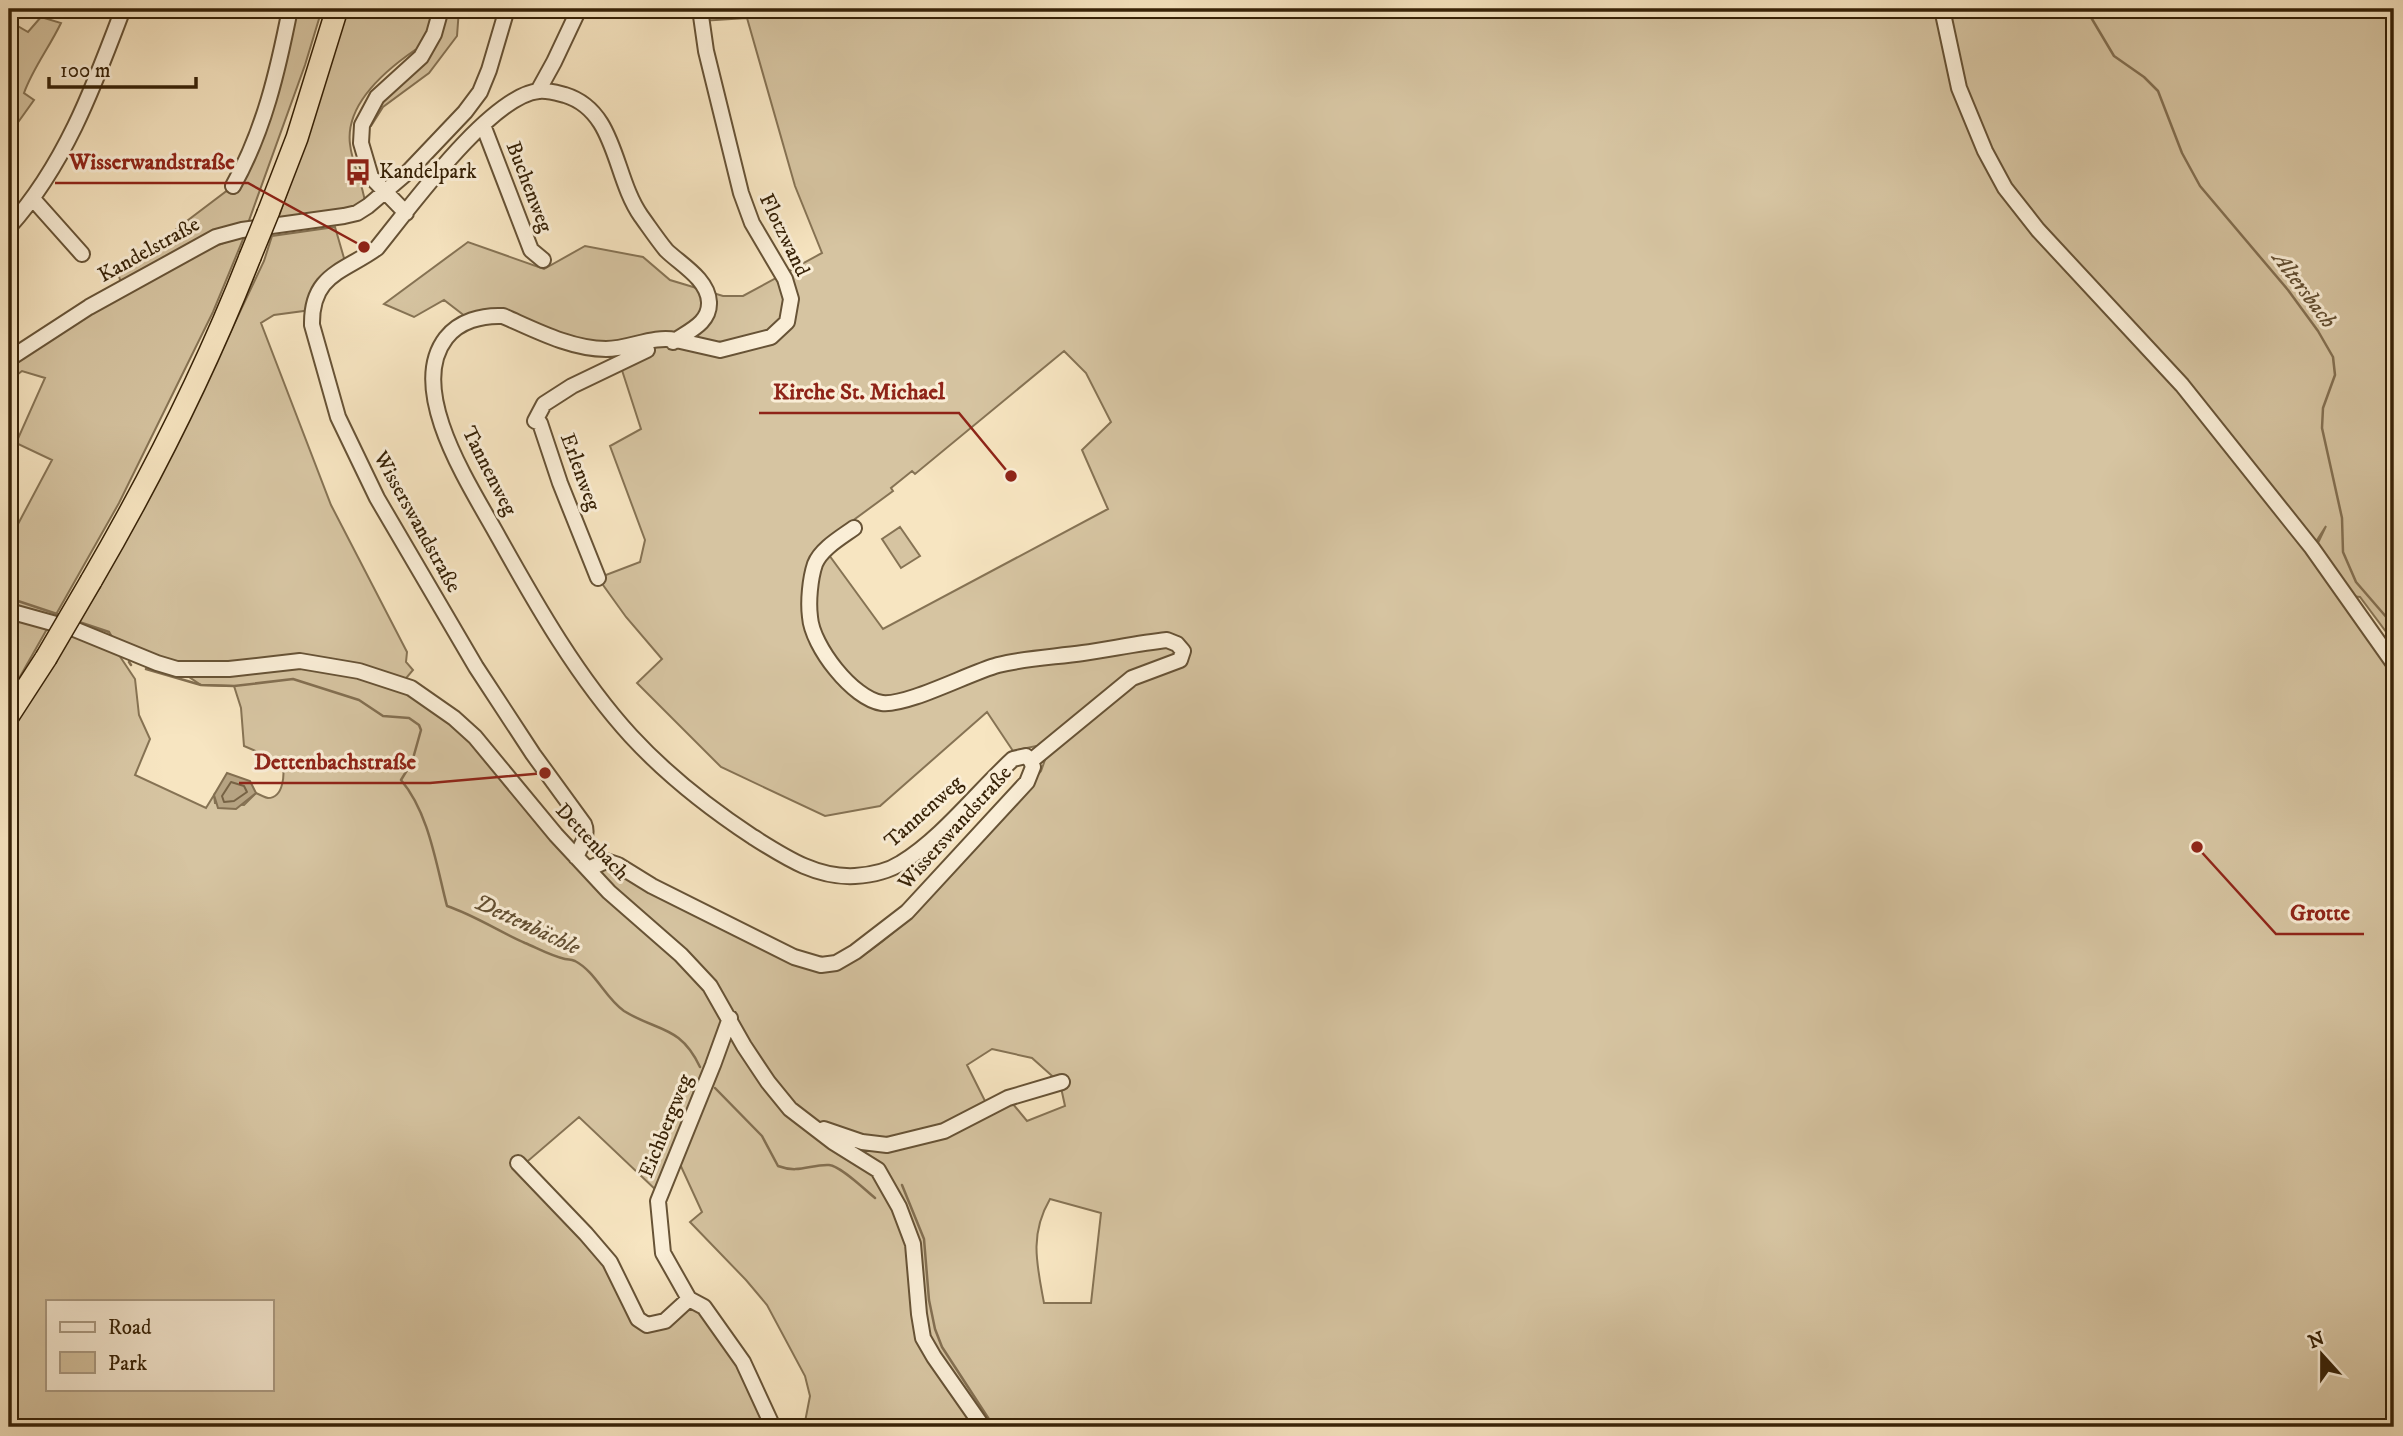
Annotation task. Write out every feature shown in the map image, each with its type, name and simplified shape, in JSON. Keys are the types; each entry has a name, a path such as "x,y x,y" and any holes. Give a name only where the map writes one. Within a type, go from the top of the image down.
{"highway":[{"path":"9,715 91,582 151,473 232,303 297,138 337,9"}],"street":[{"path":"9,227 54,170 123,9"},
{"path":"233,186 256,140 276,74 290,9"},
{"path":"441,9 434,34 421,57 377,97 362,125 360,143 371,177 406,213 492,116 525,95 538,91 556,92 579,99 597,116 609,137 635,208 658,241 705,288 709,300 708,312 701,323 676,340"},
{"name":"Kandelstraße","path":"9,359 89,307 216,237 242,230 357,213 408,172 465,112 480,92 507,9"},
{"path":"538,91 579,9"},
{"name":"Flotzwand","path":"676,340 720,350 771,337 787,322 791,299 785,279 752,223 741,193 706,51 700,9"},
{"path":"1942,9 1952,62 1969,115 2005,188 2038,230 2182,385 2312,548 2394,664"},
{"name":"Buchenweg","path":"482,125 531,250 542,260"},
{"path":"33,199 82,254"},
{"name":"Wisserswandstraße","path":"406,213 377,248 346,265 323,284 312,310 315,337 338,416 377,498 476,667 533,754 584,824 584,841 576,857"},
{"name":"Tannenweg","path":"676,340 665,338 616,348 579,347 503,316 491,315 470,320 452,331 441,345 435,362 435,395 450,448 461,473 552,628 580,671 631,735 676,780 741,829 789,860 836,876 879,873 899,864 938,833 1013,759 1026,756 1031,761"},
{"name":"Erlenweg","path":"598,578 560,483 540,423 535,421 544,404 572,386 620,361 676,340"},
{"name":"Wisserswandstraße","path":"588,869 606,861 618,865 652,886 794,957 821,965 836,963 855,952 907,912 1027,782 1033,767 1031,761 1132,678 1180,660 1183,651 1177,644 1167,640 1002,664 968,674 897,703 880,703 849,685 825,654 816,638 810,618 816,562 832,543 853,528"},
{"name":"Dettenbach","path":"9,611 74,629 177,668 229,670 300,661 331,664 411,688 439,706 475,737 576,857 710,986 744,1046 790,1109 878,1170 899,1207 913,1244 923,1338 983,1427"},
{"name":"Eichbergweg","path":"730,1018 658,1201 663,1254 689,1298 704,1307 743,1363 773,1427"},
{"name":"Dettenbach","path":"809,1124 862,1142 887,1146 944,1131 1009,1098 1062,1082"},
{"path":"518,1163 610,1262 638,1320 647,1325 665,1321 689,1298"}],"green space":[{"path":"290,9 322,9 305,65 247,226 122,286 117,270 233,186 243,169"},
{"path":"346,9 459,9 457,36 429,73 383,107 371,126 367,126 372,113 421,57 415,50 404,58 380,78 361,102 350,129 350,144 365,202 353,209 278,219 304,144"},
{"path":"700,9 2394,9 2394,640 2360,597 2351,596 2317,545 2326,526 2312,548 2394,674 2394,1427 804,1427 810,1396 805,1376 767,1305 690,1222 702,1212 679,1162 658,1192 579,1117 522,1166 602,1258 633,1321 696,1308 730,1349 770,1427 9,1427 9,774 13,767 9,764 9,734 56,661 137,518 210,375 264,261 272,236 335,227 346,265 311,310 274,315 261,323 331,505 407,652 406,662 413,670 401,684 420,697 472,743 585,876 606,866 805,967 831,970 856,959 884,940 914,914 972,852 1041,771 1046,757 1043,751 1036,746 1013,751 987,712 880,806 825,816 721,767 637,683 662,659 626,617 598,578 640,562 645,540 610,446 641,429 619,361 605,349 503,316 470,320 444,300 414,317 384,304 468,242 544,269 585,246 643,257 670,280 723,296 743,296 822,253 795,186 747,18 701,21","holes":["1064,351 1086,373 1111,422 1082,450 1108,509 883,629 821,544 893,491 891,488 912,471 915,474","113,646 177,669 201,685 234,686 241,708 244,746 282,762 283,778 277,794 268,798 256,793 244,805 215,803 214,795 206,808 135,775 150,739 139,715 135,679","992,1049 1032,1058 1060,1083 1065,1106 1027,1121 1008,1098 988,1107 967,1065","1050,1199 1101,1213 1091,1303 1044,1303 1036,1250 1043,1212"]},
{"path":"41,17 61,23 24,93 34,100 9,135 9,21 28,32"},
{"path":"244,237 213,312 119,503 54,618 9,604 9,541 52,460 16,443 45,378 22,371 9,381 9,367 63,331 188,260 220,244"},
{"path":"900,527 920,556 901,568 882,539"},
{"path":"9,617 47,629 9,696"}],"water":[{"path":"227,773 250,781 256,793 236,809 218,808 214,795"}],"waterway":[{"name":"Altersbach","path":"2086,9 2114,56 2144,77 2158,91 2182,153 2200,186 2288,290 2333,357 2335,375 2323,408 2322,428 2342,518 2343,552 2356,582 2394,626"},
{"path":"9,598 60,615"},
{"path":"76,621 109,632 113,639"},
{"name":"Dettenbächle","path":"146,669 201,685 234,686 293,679 359,700 383,716 409,718 419,725 421,730 412,762 401,780 411,793 425,823 447,906 544,952 575,961 589,972 617,1006 676,1036 692,1053 700,1067"},
{"name":"Dettenbächle","path":"715,1088 762,1136 778,1166 792,1169 834,1166 875,1198"},
{"name":"Dettenbächle","path":"902,1185 924,1239 929,1300 935,1329 942,1347 994,1427"}],"place":[{"name":"Kandelpark","path":"358,172"},
{"name":"Wisserwandstraße","path":"364,247"},
{"name":"Kirche St. Michael","path":"1011,476"},
{"name":"Dettenbachstraße","path":"545,773"},
{"name":"Grotte","path":"2197,847"}]}
